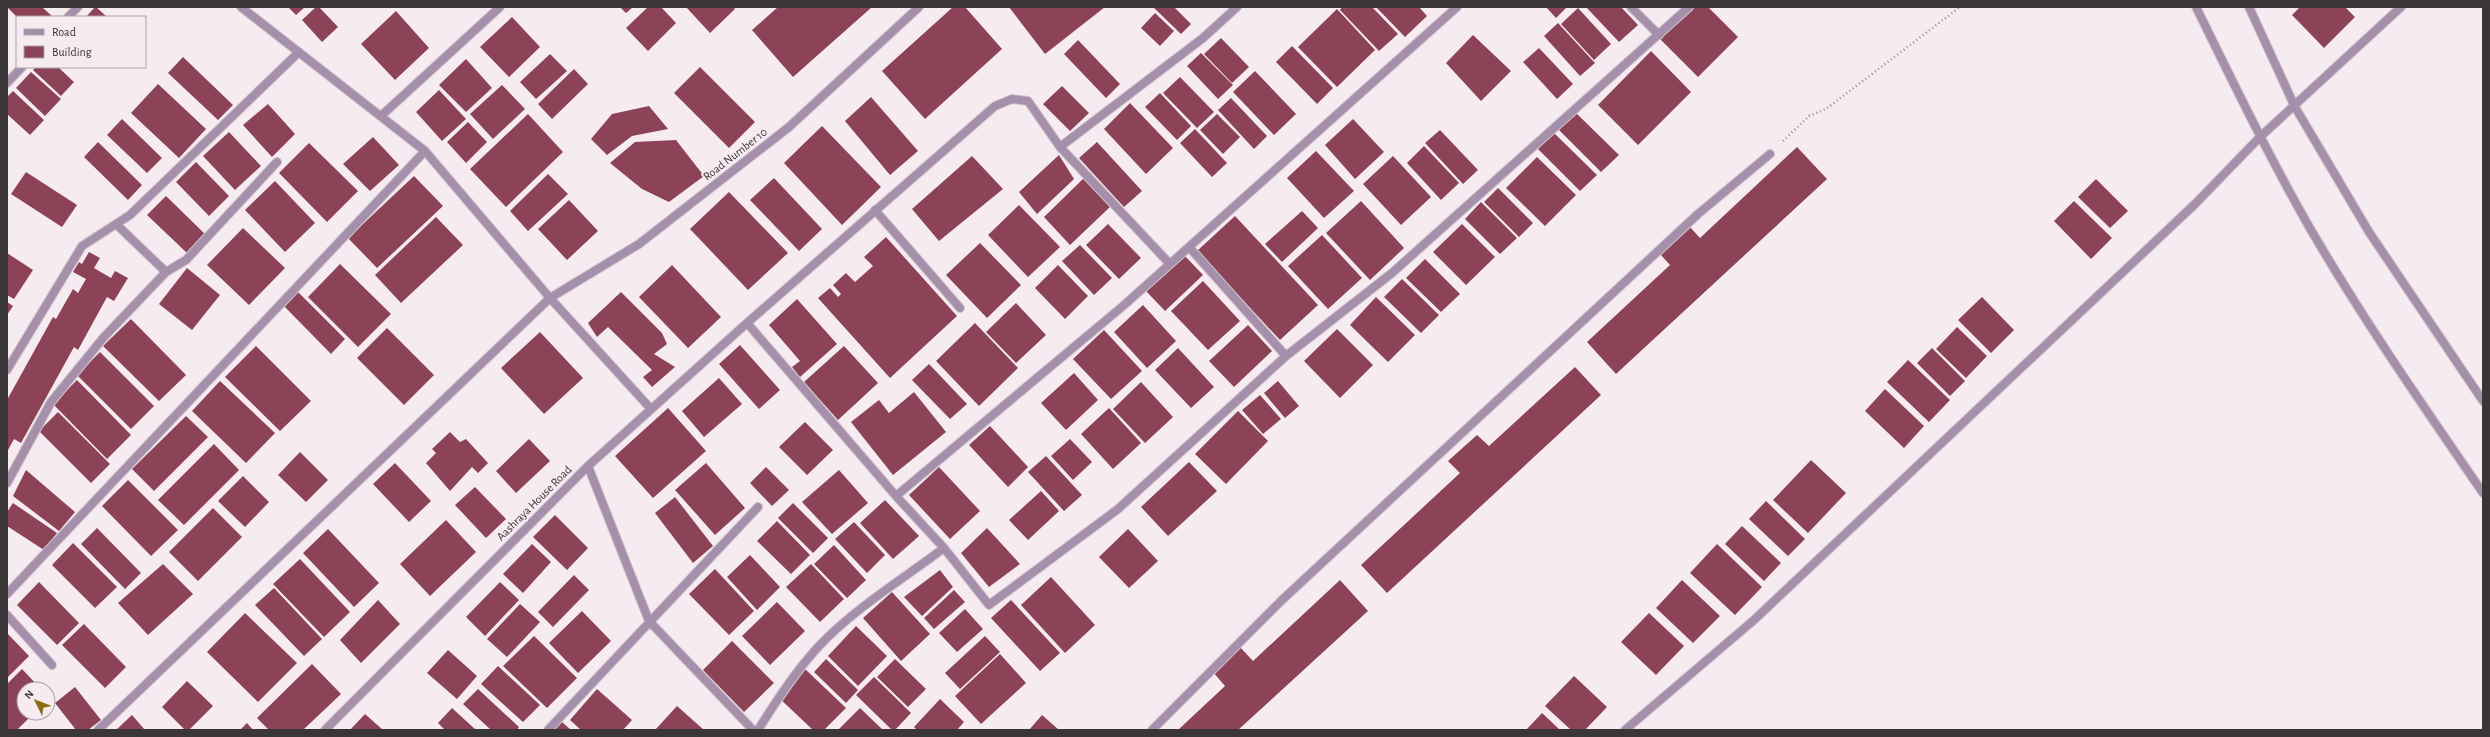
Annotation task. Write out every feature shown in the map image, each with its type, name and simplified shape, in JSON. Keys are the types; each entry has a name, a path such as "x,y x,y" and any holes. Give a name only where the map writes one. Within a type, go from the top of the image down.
{"street":[{"path":"69,16 78,7"},
{"path":"241,7 425,151 550,298 651,409"},
{"path":"381,116 500,7"},
{"name":"Road Number 10","path":"98,730 550,298 639,244 789,127 919,7"},
{"path":"1060,147 1202,38 1237,7"},
{"path":"896,496 1124,306 1170,263 1457,7"},
{"path":"1631,7 1660,35"},
{"path":"747,323 896,496 944,548 989,605 1118,509 1286,356 1392,273 1660,35 1689,7"},
{"path":"2196,7 2260,137 2311,230 2360,311 2483,493"},
{"path":"2249,7 2295,107 2369,232 2483,401"},
{"path":"1625,730 1759,615 2195,204 2260,137 2295,107 2401,7"},
{"path":"7,370 82,246 130,215 298,52"},
{"path":"7,83 21,68"},
{"path":"588,466 747,323 995,106 1012,99 1028,101 1060,147 1170,263"},
{"path":"7,594 425,151"},
{"path":"1152,730 1288,595 1698,214 1770,154"},
{"path":"7,483 51,402 104,337 166,272 186,260 277,162"},
{"path":"876,210 960,308"},
{"path":"116,224 166,272"},
{"path":"1188,247 1286,356"},
{"name":"Aashraya House Road","path":"325,730 588,466 649,621 753,730"},
{"path":"548,730 758,507"},
{"path":"758,730 786,686 820,646 855,615 944,548"},
{"path":"7,615 52,665"}],"path":[{"path":"1770,154 1809,116 1826,109 1960,7"}],"building":[{"path":"7,7 42,7 52,16 16,16"},
{"path":"96,7 106,16 87,16"},
{"path":"288,7 305,7 296,15"},
{"path":"316,7 319,7 338,27 322,42 302,20"},
{"path":"620,7 633,7 626,13"},
{"path":"648,7 661,7 676,23 648,51 626,28"},
{"path":"686,7 733,7 735,9 710,33"},
{"path":"778,7 872,7 793,77 752,30"},
{"path":"953,7 965,7 1002,49 925,119 882,71"},
{"path":"1009,7 1105,7 1045,54"},
{"path":"1153,7 1174,7 1191,24 1181,34"},
{"path":"1342,7 1372,7 1398,34 1379,51 1340,10"},
{"path":"1376,7 1419,7 1427,16 1405,37"},
{"path":"1546,7 1567,7 1556,18"},
{"path":"1586,7 1621,7 1638,25 1619,42"},
{"path":"1692,7 1708,7 1738,37 1698,77 1660,39"},
{"path":"2300,7 2345,7 2355,17 2324,48 2292,15"},
{"path":"1578,8 1611,44 1594,60 1561,24"},
{"path":"1337,9 1375,50 1337,87 1298,47"},
{"path":"396,11 429,48 395,80 361,44"},
{"path":"1155,13 1174,31 1160,46 1141,28"},
{"path":"512,17 540,47 509,77 480,47"},
{"path":"1558,23 1595,63 1580,76 1544,36"},
{"path":"1473,35 1511,71 1481,101 1446,63"},
{"path":"1221,38 1249,67 1232,83 1204,54"},
{"path":"1078,40 1120,84 1106,98 1064,54"},
{"path":"1292,46 1333,88 1317,104 1276,62"},
{"path":"1539,48 1573,84 1557,99 1523,62"},
{"path":"1651,51 1691,92 1638,145 1598,105"},
{"path":"1201,53 1233,85 1218,99 1187,66"},
{"path":"550,54 567,71 536,99 520,82"},
{"path":"183,57 233,105 218,120 168,73"},
{"path":"466,59 492,88 466,112 439,85"},
{"path":"700,67 755,122 729,148 674,93"},
{"path":"35,68 59,68 74,82 61,96 33,70"},
{"path":"574,69 588,84 552,119 538,104"},
{"path":"1255,71 1296,114 1274,135 1233,92"},
{"path":"31,72 61,99 45,116 16,88"},
{"path":"1180,77 1214,112 1197,128 1163,93"},
{"path":"158,84 206,129 179,158 131,113"},
{"path":"502,85 525,109 493,139 470,114"},
{"path":"1062,86 1089,113 1070,131 1043,104"},
{"path":"439,90 466,119 442,141 416,112"},
{"path":"13,91 44,120 30,135 7,114 7,97"},
{"path":"1160,93 1191,126 1177,140 1145,107"},
{"path":"871,97 918,151 890,175 845,121"},
{"path":"1231,98 1267,136 1254,149 1218,110"},
{"path":"1130,103 1173,148 1146,174 1104,129"},
{"path":"268,104 295,134 272,157 243,125"},
{"path":"649,106 668,129 632,136 607,155 591,139 612,114"},
{"path":"1575,112 1619,155 1601,172 1558,129"},
{"path":"528,114 563,152 506,207 470,169"},
{"path":"1217,114 1240,137 1223,154 1200,130"},
{"path":"122,119 162,158 147,173 107,135"},
{"path":"1353,119 1384,152 1355,179 1325,145"},
{"path":"468,122 487,142 466,163 447,142"},
{"path":"822,126 881,187 842,225 784,163"},
{"path":"1195,129 1227,163 1212,177 1180,143"},
{"path":"1440,130 1478,170 1463,184 1425,143"},
{"path":"229,132 261,166 235,190 203,156"},
{"path":"1554,133 1597,175 1580,191 1538,149"},
{"path":"373,137 399,165 370,191 343,164"},
{"path":"676,140 704,176 669,202 642,189 610,163 635,142"},
{"path":"98,142 142,185 128,200 84,157"},
{"path":"1097,142 1142,191 1124,207 1079,158"},
{"path":"309,143 358,191 327,222 279,173"},
{"path":"1424,146 1459,183 1441,200 1407,163"},
{"path":"1797,147 1827,179 1616,374 1587,342 1670,265 1660,254 1690,227 1700,238"},
{"path":"1316,151 1354,191 1324,218 1287,178"},
{"path":"1059,155 1074,179 1037,214 1019,192"},
{"path":"972,156 1003,189 939,241 912,209"},
{"path":"1393,156 1431,197 1401,225 1363,184"},
{"path":"1537,157 1576,195 1545,226 1506,188"},
{"path":"196,162 229,196 209,216 176,182"},
{"path":"26,172 77,205 62,227 11,194"},
{"path":"548,174 568,194 528,231 510,211"},
{"path":"414,176 443,206 377,268 348,238"},
{"path":"774,178 822,229 799,251 750,200"},
{"path":"1084,178 1111,206 1070,245 1044,217"},
{"path":"2096,179 2128,211 2110,228 2078,197"},
{"path":"275,181 315,223 285,252 245,210"},
{"path":"1498,188 1533,223 1519,237 1484,202"},
{"path":"729,192 788,253 748,290 690,229"},
{"path":"166,196 205,234 187,253 147,215"},
{"path":"569,200 598,231 567,260 538,229"},
{"path":"1361,201 1404,248 1370,280 1326,233"},
{"path":"2074,201 2112,238 2091,259 2054,221"},
{"path":"1481,202 1517,238 1500,254 1465,219"},
{"path":"1019,205 1060,247 1028,277 988,235"},
{"path":"1302,211 1318,228 1282,262 1265,244"},
{"path":"1235,216 1318,305 1280,340 1197,251"},
{"path":"436,217 463,245 401,303 375,275"},
{"path":"1108,224 1141,258 1119,279 1086,245"},
{"path":"1462,224 1495,257 1466,285 1433,252"},
{"path":"243,228 285,268 249,305 207,265"},
{"path":"1322,235 1362,278 1328,309 1288,266"},
{"path":"886,237 957,316 890,378 818,298 830,288 838,297 841,294 833,285 846,273 855,282 873,266 864,257"},
{"path":"980,243 1021,285 987,318 946,275"},
{"path":"1080,245 1112,278 1094,295 1062,261"},
{"path":"89,252 100,258 94,268 111,278 115,271 128,278 114,301 107,297 78,350 74,347 21,443 14,439 7,452 7,400 53,317 56,319 73,289 78,293 86,279 73,272 79,262 82,264"},
{"path":"7,253 33,270 14,299 7,295"},
{"path":"1184,255 1203,275 1165,311 1146,291"},
{"path":"1425,259 1460,294 1441,312 1406,278"},
{"path":"340,264 391,314 358,347 308,297"},
{"path":"672,265 721,317 688,348 639,297"},
{"path":"1058,265 1088,296 1065,319 1035,288"},
{"path":"187,268 220,295 192,330 159,304"},
{"path":"1402,279 1439,315 1421,333 1384,297"},
{"path":"1203,281 1240,321 1208,350 1171,311"},
{"path":"297,291 345,339 331,354 283,305"},
{"path":"621,292 662,333 667,344 654,354 675,367 652,387 643,377 652,370 608,327 597,337 588,323"},
{"path":"1376,297 1415,335 1388,362 1350,325"},
{"path":"1982,297 2014,330 1991,353 1958,320"},
{"path":"797,299 837,344 800,377 792,367 800,361 769,325"},
{"path":"7,302 13,306 7,315"},
{"path":"1016,303 1046,335 1016,363 986,332"},
{"path":"1143,305 1176,341 1147,368 1114,332"},
{"path":"131,319 186,375 159,401 103,346"},
{"path":"975,323 1018,368 979,406 936,361"},
{"path":"1248,325 1272,351 1234,387 1209,361"},
{"path":"1957,327 1987,356 1966,378 1936,349"},
{"path":"387,328 434,375 404,405 357,358"},
{"path":"1337,329 1373,365 1340,398 1304,361"},
{"path":"1104,330 1142,371 1111,399 1073,359"},
{"path":"540,332 583,378 544,414 501,368"},
{"path":"740,345 780,390 759,409 719,364"},
{"path":"256,346 311,401 280,431 225,377"},
{"path":"844,346 878,383 838,420 804,382"},
{"path":"1178,348 1214,387 1191,408 1155,370"},
{"path":"1932,348 1965,381 1950,396 1917,363"},
{"path":"100,352 154,406 131,429 77,375"},
{"path":"1908,360 1950,400 1929,422 1887,382"},
{"path":"929,364 967,404 950,419 912,380"},
{"path":"1575,367 1601,395 1387,593 1361,565 1460,473 1448,461 1477,435 1489,446"},
{"path":"1074,373 1098,400 1066,430 1041,403"},
{"path":"719,378 742,404 704,437 682,411"},
{"path":"77,380 131,435 107,459 53,404"},
{"path":"220,381 275,433 246,463 192,411"},
{"path":"1278,381 1299,406 1285,418 1264,393"},
{"path":"1141,382 1173,417 1145,443 1113,409"},
{"path":"1885,389 1924,426 1904,448 1865,411"},
{"path":"914,392 946,432 893,475 851,422 879,400 889,413"},
{"path":"1260,395 1281,419 1263,434 1242,410"},
{"path":"668,408 706,451 653,498 615,456"},
{"path":"1109,408 1141,443 1113,469 1081,434"},
{"path":"1238,411 1268,441 1226,484 1195,454"},
{"path":"58,412 110,464 91,483 39,431"},
{"path":"186,416 208,437 154,491 132,469"},
{"path":"805,422 833,450 807,475 779,447"},
{"path":"990,426 1028,467 1008,487 969,445"},
{"path":"450,432 460,442 466,439 488,463 478,473 472,467 450,491 426,463 436,453 432,449"},
{"path":"529,439 550,461 516,493 496,471"},
{"path":"1070,439 1092,462 1073,480 1051,456"},
{"path":"214,444 239,470 184,525 158,500"},
{"path":"300,452 328,480 306,502 278,475"},
{"path":"1046,456 1082,495 1064,511 1028,472"},
{"path":"1811,460 1846,493 1808,533 1773,500"},
{"path":"1189,462 1217,491 1168,536 1141,507"},
{"path":"395,463 431,501 409,522 373,484"},
{"path":"706,463 745,508 715,535 675,490"},
{"path":"766,467 789,490 772,506 750,483"},
{"path":"939,467 980,511 950,539 909,495"},
{"path":"26,470 75,512 59,531 13,496"},
{"path":"839,470 868,503 832,534 802,502"},
{"path":"243,476 269,502 245,527 218,501"},
{"path":"128,480 178,530 151,556 102,506"},
{"path":"475,487 506,519 486,538 455,505"},
{"path":"1041,491 1059,511 1028,540 1009,520"},
{"path":"675,497 713,546 693,563 655,513"},
{"path":"885,500 919,536 893,559 860,523"},
{"path":"1766,501 1805,539 1788,556 1749,519"},
{"path":"13,503 57,533 44,550 7,526 7,512"},
{"path":"793,503 828,538 813,553 778,518"},
{"path":"213,508 242,537 198,581 169,552"},
{"path":"555,515 588,548 567,570 533,537"},
{"path":"446,520 476,552 430,596 400,564"},
{"path":"777,521 810,555 791,574 757,541"},
{"path":"854,522 885,555 867,573 835,539"},
{"path":"1742,526 1781,563 1764,581 1725,544"},
{"path":"97,528 141,573 125,589 81,544"},
{"path":"987,528 1020,564 989,587 961,553"},
{"path":"328,529 379,583 354,607 303,553"},
{"path":"1128,529 1158,561 1129,588 1099,557"},
{"path":"73,543 117,587 95,608 52,565"},
{"path":"532,544 551,562 523,593 503,574"},
{"path":"1717,544 1762,587 1735,615 1690,573"},
{"path":"834,545 866,580 847,598 814,564"},
{"path":"750,555 780,587 757,610 727,577"},
{"path":"300,559 350,612 324,637 273,584"},
{"path":"163,564 193,594 148,635 118,603"},
{"path":"811,564 844,599 820,622 786,587"},
{"path":"715,569 754,611 729,635 689,594"},
{"path":"940,570 953,587 922,616 904,597"},
{"path":"574,575 589,590 553,627 538,612"},
{"path":"1051,577 1095,625 1065,653 1021,605"},
{"path":"1340,580 1368,611 1238,730 1178,730 1225,686 1213,672 1240,647 1253,661"},
{"path":"1682,580 1720,616 1693,643 1656,608"},
{"path":"39,582 79,623 57,645 17,605"},
{"path":"500,582 519,600 485,636 466,617"},
{"path":"274,588 322,639 304,656 255,605"},
{"path":"954,590 965,602 934,629 924,618"},
{"path":"892,592 930,634 901,661 863,618"},
{"path":"378,600 400,624 361,663 340,640"},
{"path":"1011,600 1060,653 1040,671 991,618"},
{"path":"777,602 805,631 770,665 742,636"},
{"path":"520,604 540,622 507,657 487,639"},
{"path":"965,609 983,629 957,652 939,633"},
{"path":"582,611 611,641 578,673 549,643"},
{"path":"245,613 297,663 258,702 207,652"},
{"path":"1649,613 1684,646 1656,675 1621,642"},
{"path":"84,624 126,667 105,688 62,645"},
{"path":"856,626 887,656 858,686 828,656"},
{"path":"7,633 29,656 8,677 7,677"},
{"path":"534,636 577,678 547,708 503,666"},
{"path":"985,636 1000,652 960,689 945,673"},
{"path":"732,641 774,683 744,712 703,670"},
{"path":"448,650 477,676 457,699 427,673"},
{"path":"1000,654 1026,683 981,724 955,696"},
{"path":"826,659 858,690 846,703 814,672"},
{"path":"895,659 926,689 908,707 877,677"},
{"path":"312,664 341,694 303,730 269,730 257,718"},
{"path":"498,666 540,705 523,722 481,684"},
{"path":"22,669 33,681 16,681 16,721 26,721 17,730 7,730 7,684"},
{"path":"805,669 846,708 824,730 813,730 778,697"},
{"path":"1574,676 1607,707 1585,730 1571,730 1545,706"},
{"path":"874,677 911,713 895,730 892,730 856,695"},
{"path":"187,681 213,706 189,730 185,730 162,707"},
{"path":"75,687 101,720 88,730 76,730 56,704 56,702"},
{"path":"478,689 519,727 517,730 491,730 463,704"},
{"path":"597,689 632,720 623,730 581,730 570,720"},
{"path":"940,699 964,722 957,730 917,730 914,727"},
{"path":"677,706 704,730 655,730"},
{"path":"452,708 476,730 445,730 438,723"},
{"path":"860,708 883,730 838,730"},
{"path":"1542,713 1560,730 1526,730"},
{"path":"365,714 383,730 350,730"},
{"path":"132,715 145,730 116,730"},
{"path":"1042,715 1059,730 1029,730"},
{"path":"562,722 571,730 554,730"},
{"path":"247,723 253,730 240,730"}]}
